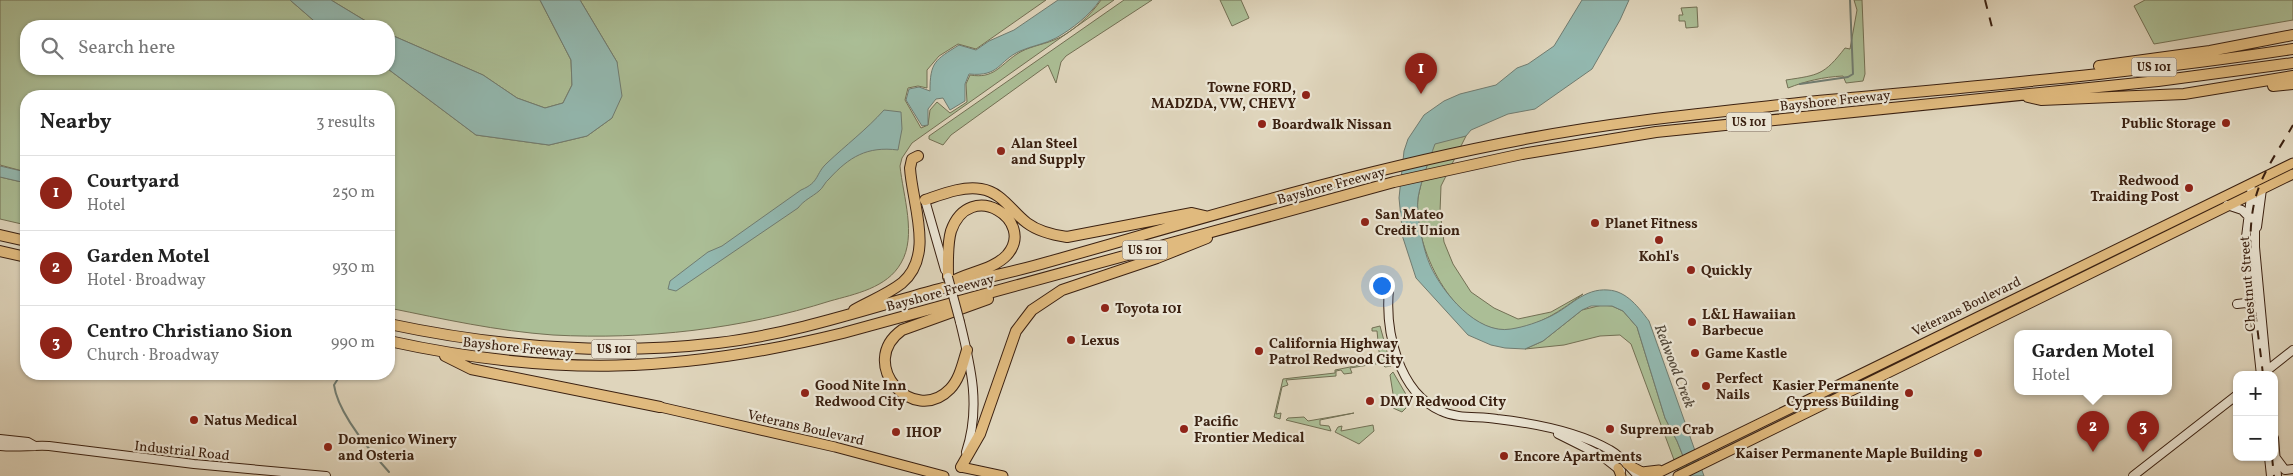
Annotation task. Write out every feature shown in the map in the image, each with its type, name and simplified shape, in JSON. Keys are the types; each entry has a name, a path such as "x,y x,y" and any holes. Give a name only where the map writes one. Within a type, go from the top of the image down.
{"highway":[{"path":"2016,81 2095,67 2210,52 2293,35"},
{"name":"Bayshore Freeway","path":"395,325 504,344 602,349 640,349 734,341 839,319 937,289 1037,266 1206,217 1396,167 1484,147 1586,128 1680,116 2192,63 2293,49"},
{"name":"Bayshore Freeway","path":"395,342 435,351 501,361 568,366 642,366 713,360 779,349 835,335 1394,182 1482,162 1571,145 1656,132 2193,77 2293,63"},
{"path":"2220,90 2293,76"},
{"path":"2017,95 2041,100 2184,94 2293,84"},
{"path":"839,319 899,285 909,276 916,264 919,235 910,168 912,159 918,156"},
{"path":"925,200 962,189 986,190 1002,199 1034,227 1047,233 1067,236 1192,214 1206,217"},
{"path":"937,289 958,278 993,265 1007,255 1014,235 1006,216 993,207 983,205 971,208 961,215 954,225 950,238 948,277"},
{"path":"960,471 980,434 1016,331 1026,315 1037,305 1062,290 1170,254 1250,221"},
{"path":"0,234 20,239"},
{"path":"0,251 20,256"},
{"path":"0,257 20,261"},
{"path":"967,350 954,384 945,393 934,398 915,399 903,394 890,382 886,371 885,360 888,349 893,338 902,330 1040,278"},
{"path":"435,351 471,369 660,407"}],"main road":[{"name":"Veterans Boulevard","path":"1652,476 2293,162"},
{"name":"Veterans Boulevard","path":"1678,476 2293,174"},
{"path":"2002,316 2010,300"},
{"name":"Veterans Boulevard","path":"660,407 835,447 944,476"},
{"path":"1627,464 1642,472 1670,468"},
{"path":"960,471 1003,476"}],"street":[{"name":"Chestnut Street","path":"2249,183 2256,229 2256,266 2264,371"},
{"path":"2256,229 2259,223 2259,198 2262,189"},
{"name":"Chestnut Street","path":"2252,193 2246,237 2264,371"},
{"path":"925,200 967,350 975,407 973,428 960,471"},
{"path":"2227,205 2242,210 2248,216"},
{"path":"1389,289 1388,322 1394,345 1403,372 1426,402 1440,411 1452,415 1496,419 1576,435 1611,450 1638,476"},
{"path":"2237,304 2246,303 2254,308"},
{"path":"2268,371 2293,350"},
{"path":"2133,476 2233,398"},
{"path":"1544,428 1602,456 1625,476"},
{"name":"Industrial Road","path":"0,440 28,442 35,446 326,476"},
{"name":"Industrial Road","path":"0,446 30,448 35,446"},
{"path":"2271,476 2273,461"},
{"path":"2274,461 2277,476"},
{"path":"2276,461 2285,470 2293,469"}],"green space":[{"path":"0,0 290,0 313,20 20,20 20,75 395,74 476,135 549,145 587,136 612,118 617,62 580,0 1046,0 976,49 958,44 939,56 927,70 927,88 918,86 908,88 905,100 921,128 928,125 930,110 937,102 950,113 967,102 966,84 970,75 978,76 991,73 1021,52 1066,34 912,143 902,158 900,166 908,216 908,241 901,263 888,278 870,289 797,311 763,319 693,330 623,336 553,335 511,331 395,309 395,90 20,90 20,170 0,165"},
{"path":"331,0 540,0 571,60 572,85 563,103 545,108 517,98 483,75 395,37 395,20 364,20"},
{"path":"1101,0 1114,0 1075,28 1092,12"},
{"path":"1124,0 1152,0 1066,56 1061,62 1056,83 1048,65 951,135 943,145 929,139 929,136"},
{"path":"1220,0 1241,0 1249,18 1232,26"},
{"path":"1854,0 1862,0 1865,74 1863,81 1846,83 1843,76 1801,83 1788,88 1786,80 1814,75 1832,64 1845,48 1850,49 1857,10"},
{"path":"2145,0 2293,0 2293,20 2154,44 2134,6"},
{"path":"1697,7 1698,27 1686,28 1685,21 1679,21 1679,15 1683,15 1681,8"},
{"path":"1466,136 1441,186 1440,212 1444,242 1453,264 1471,292 1494,308 1518,319 1551,312 1583,294 1557,312 1529,326 1508,330 1488,327 1470,317 1454,302 1440,282 1422,239 1418,217 1418,198 1434,143"},
{"path":"0,177 20,182 20,224 0,219"},
{"path":"1602,305 1612,306 1623,311 1637,327 1665,418 1677,441 1691,476 1680,476 1631,344 1620,335 1600,336 1564,345 1525,349 1543,341 1582,310"},
{"path":"1380,326 1391,366 1385,367 1381,363 1350,368 1352,373 1344,374 1341,370 1336,371 1336,376 1286,380 1288,385 1282,387 1276,414 1281,413 1280,419 1274,417 1283,379 1335,373 1335,370 1380,361 1377,331 1372,331 1372,328"},
{"path":"1393,372 1411,403 1402,412 1393,408 1394,400 1390,375"},
{"path":"1354,413 1320,420 1320,425 1329,426 1331,431 1286,420 1288,418 1304,417 1308,421"},
{"path":"1373,425 1374,431 1359,444 1335,432 1338,427 1342,426 1341,431"}],"water":[{"path":"290,0 331,0 364,20 313,20"},
{"path":"540,0 580,0 617,62 622,96 612,118 587,136 549,145 476,135 395,74 395,37 483,75 517,98 545,108 563,103 572,85 571,60"},
{"path":"1058,0 1100,0 1080,21 1056,38 1020,51 993,71 969,74 965,84 965,101 950,110 943,98 936,99 928,109 928,125 922,126 906,100 909,89 919,87 930,91 931,74 939,58 959,45 976,50 989,41 1014,30"},
{"path":"1582,0 1629,0 1620,20 1592,69 1535,109 1508,114 1471,130 1466,136 1435,144 1423,177 1418,198 1419,222 1425,250 1436,276 1452,299 1474,319 1498,329 1526,326 1558,312 1584,295 1599,290 1621,293 1632,301 1649,321 1704,476 1691,476 1677,441 1665,418 1637,327 1623,311 1612,306 1591,306 1582,310 1543,341 1525,349 1491,345 1468,335 1416,278 1403,238 1399,198 1404,151 1408,139 1424,115 1444,101 1460,94 1496,85 1517,68 1528,64 1554,46"},
{"path":"884,110 901,112 902,129 898,150 877,150 851,159 836,171 820,190 798,208 676,291 668,289 670,281 708,252 722,246 811,184 823,167"},
{"path":"0,166 20,171 20,182 0,177"}],"waterway":[{"path":"1800,84 1848,77 1853,74 1850,0"},
{"path":"337,380 334,385 348,420 389,472"}],"railway":[{"path":"1985,0 1992,27"},
{"path":"2263,371 2252,284 2250,237 2252,215 2256,196 2263,178 2293,125"},
{"path":"2272,461 2274,476"}],"place":[{"name":"Courtyard","path":"1421,94"},
{"name":"Towne FORD, MADZDA, VW, CHEVY","path":"1306,95"},
{"name":"Public Storage","path":"2226,123"},
{"name":"Boardwalk Nissan","path":"1262,124"},
{"name":"Alan Steel and Supply","path":"1001,151"},
{"name":"Redwood Traiding Post","path":"2189,188"},
{"name":"San Mateo Credit Union","path":"1365,222"},
{"name":"Planet Fitness","path":"1595,223"},
{"name":"Kohl's","path":"1659,240"},
{"name":"Quickly","path":"1691,270"},
{"name":"Toyota 101","path":"1105,308"},
{"name":"L&L Hawaiian Barbecue","path":"1692,322"},
{"name":"Lexus","path":"1071,340"},
{"name":"California Highway Patrol Redwood City","path":"1259,351"},
{"name":"Game Kastle","path":"1695,353"},
{"name":"Perfect Nails","path":"1706,386"},
{"name":"Good Nite Inn Redwood City","path":"805,393"},
{"name":"Kasier Permanente Cypress Building","path":"1909,393"},
{"name":"DMV Redwood City","path":"1370,401"},
{"name":"Natus Medical","path":"194,420"},
{"name":"Pacific Frontier Medical","path":"1184,429"},
{"name":"Supreme Crab","path":"1610,429"},
{"name":"IHOP","path":"896,432"},
{"name":"Domenico Winery and Osteria","path":"328,447"},
{"name":"Garden Motel","path":"2093,452"},
{"name":"Centro Christiano Sion","path":"2143,452"},
{"name":"Kaiser Permanente Maple Building","path":"1978,453"},
{"name":"Encore Apartments","path":"1504,456"}],"water label":[{"name":"Redwood Creek","path":"1675,366"}]}
